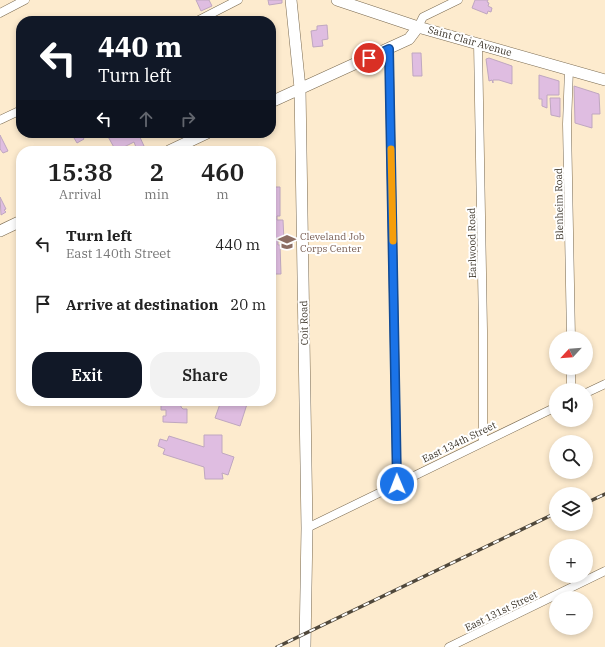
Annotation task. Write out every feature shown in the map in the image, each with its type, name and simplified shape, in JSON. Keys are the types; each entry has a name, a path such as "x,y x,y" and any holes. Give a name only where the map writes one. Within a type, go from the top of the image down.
{"street":[{"path":"0,13 25,0"},
{"path":"206,16 238,0"},
{"name":"Coit Road","path":"291,0 300,88 307,528 305,647"},
{"name":"Saint Clair Avenue","path":"337,0 418,27 603,77"},
{"path":"276,100 410,39 423,18 458,0"},
{"name":"Earlwood Road","path":"478,43 483,322 483,442"},
{"path":"389,49 397,484"},
{"name":"Blenheim Road","path":"569,69 567,124 571,331"},
{"path":"0,120 16,112"},
{"path":"180,146 196,138"},
{"path":"0,231 16,223"},
{"path":"593,390 605,384"},
{"name":"East 134th Street","path":"307,528 549,410"},
{"name":"East 131st Street","path":"449,647 605,571"}],"building":[{"path":"196,0 209,0 212,6 201,11"},
{"path":"268,0 282,0 282,3 269,5"},
{"path":"475,0 488,0 488,6 492,8 491,12 488,11 487,14 472,8"},
{"path":"327,25 328,39 322,40 323,46 313,47 311,31 317,30 317,26"},
{"path":"412,53 421,53 422,76 413,76"},
{"path":"489,58 512,66 512,84 499,80 493,80 493,83 492,80 489,81 486,59"},
{"path":"539,75 559,81 559,95 547,95 547,108 542,106 542,99 539,99"},
{"path":"574,86 599,94 600,114 592,114 592,128 575,123"},
{"path":"550,98 560,98 560,117 551,115"},
{"path":"0,135 8,151 3,153 0,149"},
{"path":"74,138 83,138 84,139 77,143"},
{"path":"109,138 140,138 144,146 136,146 134,142 126,146 113,146"},
{"path":"276,187 280,187 280,216 277,216 277,220 283,220 284,241 278,241 278,245 280,245 281,274 276,274"},
{"path":"0,197 6,209 4,210 6,212 1,215"},
{"path":"161,406 181,406 183,409 187,409 187,423 163,422 163,416 166,416 166,410 161,410"},
{"path":"219,406 246,406 240,426 215,418"},
{"path":"204,435 222,435 222,453 234,457 228,475 222,473 223,479 205,479 204,467 163,454 165,449 158,446 160,439 167,441 169,436 204,447"}],"railway":[{"path":"593,500 605,494"},
{"path":"277,647 549,516"}],"slow traffic":[{"path":"391,149 393,241"}],"place":[{"name":"Cleveland Job Corps Center","path":"287,242"}],"route":[{"path":"369,58 389,49 397,484"}]}
